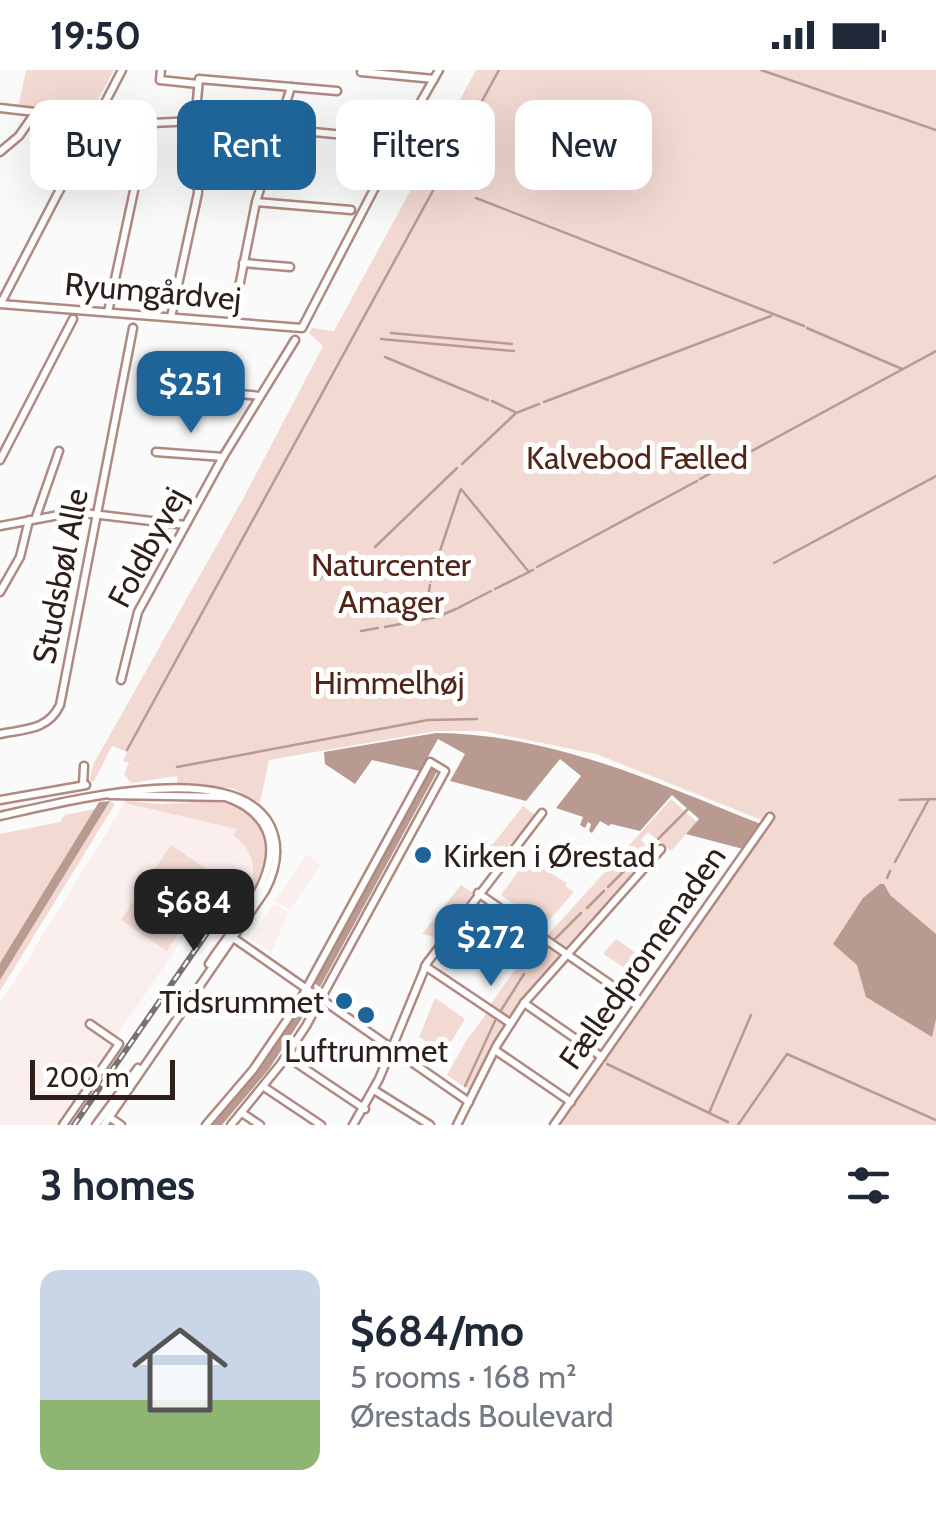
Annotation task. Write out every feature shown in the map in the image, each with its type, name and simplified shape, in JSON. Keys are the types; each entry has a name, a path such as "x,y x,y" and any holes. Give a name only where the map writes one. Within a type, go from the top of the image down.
{"street":[{"path":"106,100 122,70"},
{"path":"161,70 160,80 198,84"},
{"path":"180,82 182,70"},
{"path":"422,100 439,70"},
{"path":"362,72 434,79"},
{"path":"197,100 198,79 337,91"},
{"path":"287,100 291,87"},
{"path":"0,108 30,112"},
{"path":"0,152 30,122"},
{"path":"0,304 59,190"},
{"path":"108,312 134,190"},
{"path":"170,317 198,190"},
{"path":"232,322 260,190"},
{"name":"Ryumgårdvej","path":"0,304 302,328 374,190"},
{"path":"256,202 351,210"},
{"path":"243,263 290,267"},
{"path":"0,460 73,319"},
{"name":"Studsbøl Alle","path":"0,734 50,722 60,705 134,328"},
{"name":"Foldbyvej","path":"121,680 138,612 223,456 295,340"},
{"path":"170,387 260,396"},
{"path":"0,592 20,557 59,451"},
{"path":"156,452 223,456"},
{"path":"0,526 75,512 185,525"},
{"path":"206,1125 253,1070 287,1039 321,1000 445,770 430,762 306,990 287,1039 286,1056 231,1125"},
{"path":"0,800 85,785 84,766"},
{"path":"0,816 94,795 227,792 254,805 267,820 275,839 274,871 265,891 107,1115 96,1125"},
{"path":"357,1124 425,966 542,813"},
{"name":"Fælledpromenaden","path":"554,1125 770,817"},
{"path":"457,1125 494,1050 524,1002 661,850"},
{"path":"365,883 378,890"},
{"path":"478,893 639,1004"},
{"path":"230,936 469,1102"},
{"path":"326,951 342,960"},
{"path":"425,966 510,1023"},
{"path":"524,1002 602,1058"},
{"path":"63,1125 119,1044 90,1024"},
{"path":"494,1050 571,1102"},
{"path":"286,1056 365,1109"},
{"path":"264,1087 320,1125"},
{"path":"374,1090 430,1125"},
{"path":"242,1112 260,1125"},
{"path":"104,1125 107,1115"},
{"path":"107,1115 121,1125"}],"shaded area":[{"path":"436,733 479,735 562,751 642,777 761,824 743,849 686,834 699,819 672,795 640,831 600,821 592,833 588,822 585,828 580,825 583,817 556,808 581,776 560,759 526,801 450,781 465,754 438,739 420,771 372,760 355,784 325,764 324,752"},
{"path":"432,767 438,770 320,987 314,983"},
{"path":"110,801 0,980 0,963 99,802"},
{"path":"125,803 238,829 253,858 252,882 227,924 203,909 56,1125 0,1125 0,1004"},
{"path":"307,854 320,865 290,910 275,901"},
{"path":"880,884 936,934 936,1019 932,1037 866,997 857,965 833,944 863,898"},
{"path":"274,904 288,913 271,953 250,939"},
{"path":"304,1002 310,1006 269,1069 222,1125 213,1125 263,1065"}],"green space":[{"path":"26,70 114,70 98,100 30,100 30,109 18,108"},
{"name":"Kalvebod Fælled","path":"476,70 936,70 936,1125 561,1125 769,823 596,754 483,731 436,731 269,760 260,803 232,788 178,786 177,776 131,783 124,774 129,763 123,761 127,752 112,746 94,781 89,782 93,765 244,497 323,346 309,333 312,328 334,331 411,190 495,190 495,100 460,100"},
{"path":"671,799 697,822 671,851 648,832 641,840 652,851 565,948 547,936"},
{"path":"124,800 223,803 249,814 258,826 265,851 254,886 244,899 252,881 253,864 247,849 233,835 237,829"},
{"path":"110,801 115,804 0,991 0,980"},
{"path":"523,806 535,815 492,866 474,854 494,843"},
{"path":"95,809 0,963 0,834 60,822 65,815"},
{"path":"171,845 217,876 167,951 121,920"},
{"path":"523,865 534,873 542,868 574,892 545,925 501,895"},
{"path":"461,885 473,893 438,938 422,934"},
{"path":"616,939 643,958 633,973 603,954"},
{"path":"547,944 560,954 508,1017 490,1005 519,964 526,969"},
{"path":"435,998 465,1019 444,1054 419,1037"},
{"path":"487,1013 504,1024 469,1090 447,1075"}],"waterway":[{"path":"127,750 499,70"},
{"path":"761,70 880,111"},
{"path":"881,111 936,130"},
{"path":"476,198 804,326"},
{"path":"544,402 771,316"},
{"path":"807,328 902,369"},
{"path":"391,333 512,344"},
{"path":"381,339 514,351"},
{"path":"700,479 936,351"},
{"path":"385,357 488,400"},
{"path":"492,401 515,412"},
{"path":"462,464 516,413 539,404"},
{"path":"375,547 457,468"},
{"path":"774,563 936,476"},
{"path":"537,567 697,481"},
{"path":"461,489 529,572"},
{"path":"435,566 460,491"},
{"path":"320,579 327,568 336,566"},
{"path":"431,581 435,568"},
{"path":"495,589 533,570"},
{"path":"429,591 430,585"},
{"path":"458,608 491,591"},
{"path":"385,627 437,617 456,609"},
{"path":"361,631 378,628"},
{"path":"177,767 428,720 477,719"},
{"path":"895,862 929,799"},
{"path":"900,800 936,799"},
{"path":"658,839 688,809"},
{"path":"634,862 648,848"},
{"path":"608,887 630,865"},
{"path":"887,878 890,871"},
{"path":"587,908 604,891"},
{"path":"554,940 581,913"},
{"path":"529,968 549,946"},
{"path":"500,1012 524,974"},
{"path":"709,1113 751,1015"},
{"path":"465,1086 495,1021"},
{"path":"738,1125 787,1054 936,1120"},
{"path":"607,1064 728,1122"}],"railway":[{"path":"74,1125 218,917"}],"place":[{"name":"Kirken i Ørestad","path":"423,855"},
{"name":"Tidsrummet","path":"344,1001"},
{"name":"Luftrummet","path":"366,1015"}],"park label":[{"name":"Naturcenter Amager","path":"391,582"},
{"name":"Himmelhøj","path":"389,682"}]}
